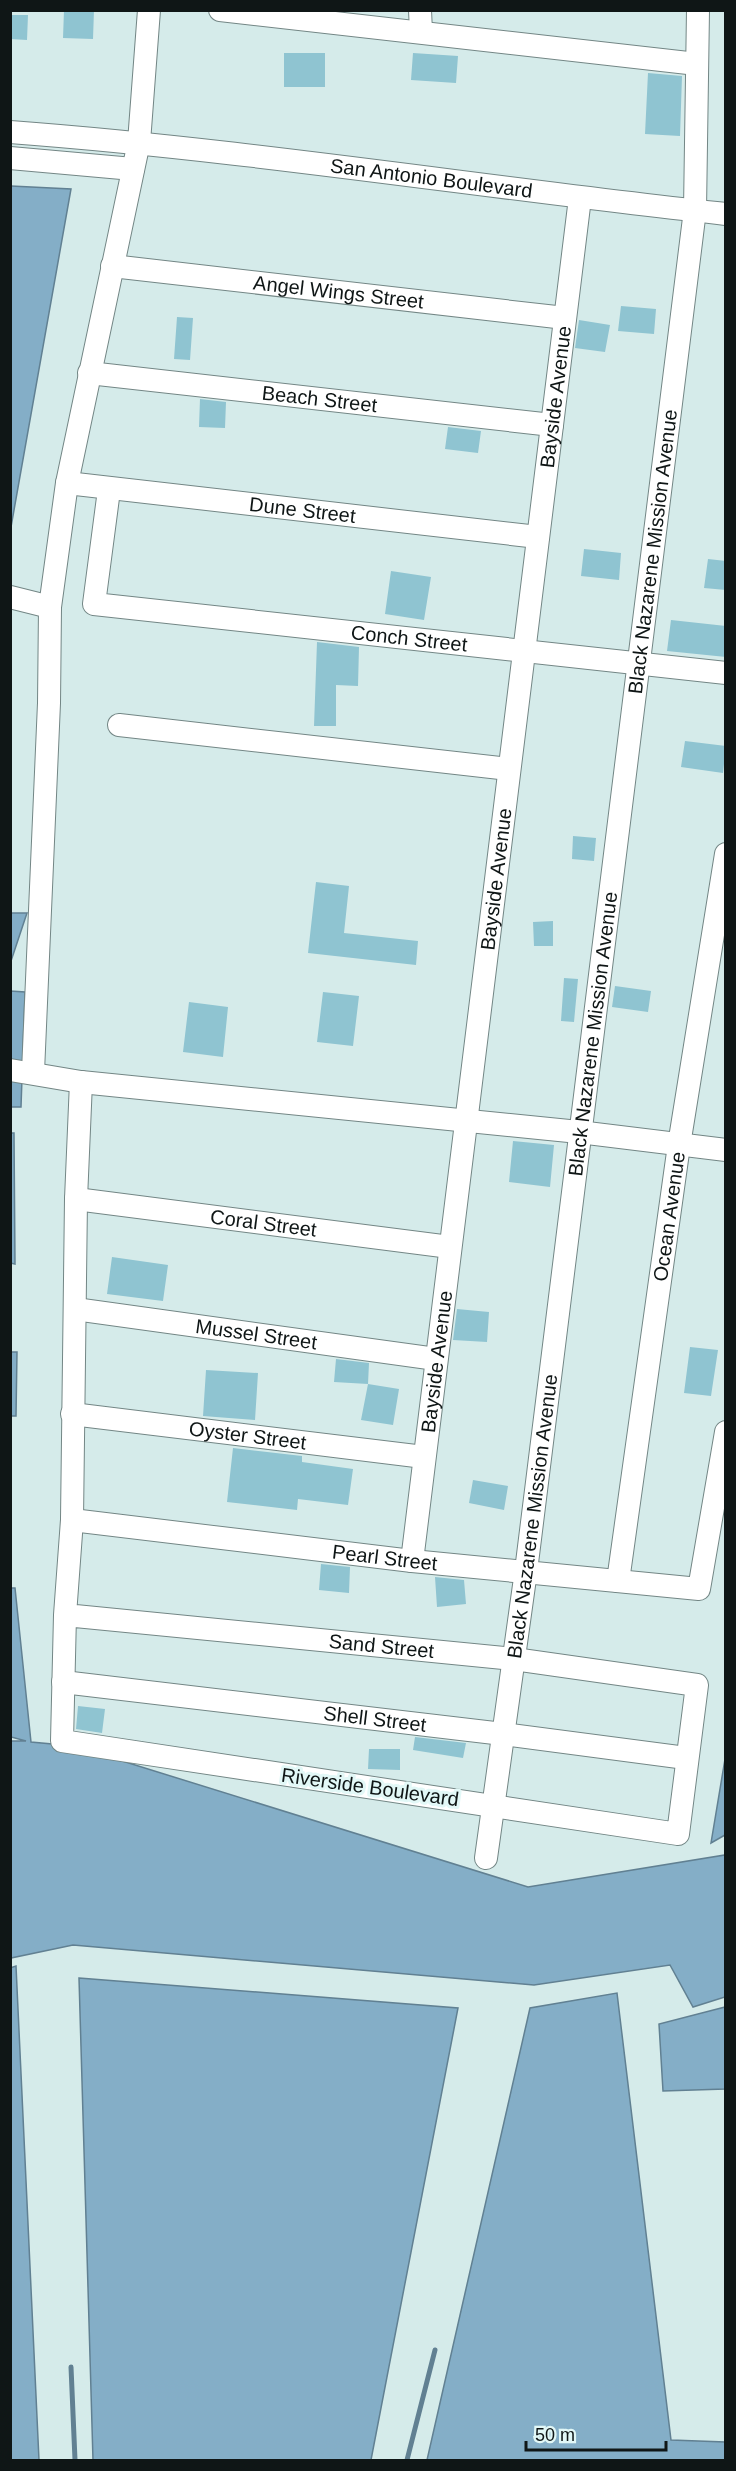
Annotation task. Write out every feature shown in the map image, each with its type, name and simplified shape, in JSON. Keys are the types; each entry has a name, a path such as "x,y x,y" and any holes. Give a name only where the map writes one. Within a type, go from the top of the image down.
{"street":[{"path":"33,1072 49,703 50,607 67,483 139,142 149,10"},
{"path":"220,10 420,21 697,64"},
{"name":"Black Nazarene Mission Avenue","path":"486,1858 526,1571 579,1132 696,210 698,10"},
{"name":"San Antonio Boulevard","path":"10,132 139,142 580,198 726,214"},
{"path":"10,158 133,169"},
{"name":"Bayside Avenue","path":"412,1561 580,198"},
{"name":"Angel Wings Street","path":"112,266 565,318"},
{"name":"Beach Street","path":"89,373 552,425"},
{"name":"Dune Street","path":"67,483 109,490 538,537"},
{"name":"Conch Street","path":"109,490 94,604 726,673"},
{"path":"10,597 50,607"},
{"path":"119,725 509,770"},
{"name":"Ocean Avenue","path":"618,1581 679,1145 726,854"},
{"path":"10,1070 33,1072 81,1082 579,1132 726,1150"},
{"path":"63,1682 64,1615 72,1520 76,1199 81,1082"},
{"name":"Coral Street","path":"76,1199 450,1247"},
{"name":"Mussel Street","path":"75,1309 436,1359"},
{"name":"Oyster Street","path":"72,1414 424,1457"},
{"name":"Pearl Street","path":"72,1520 412,1561 699,1589 726,1431"},
{"name":"Sand Street","path":"64,1615 514,1659 697,1685 686,1758"},
{"name":"Shell Street","path":"63,1682 686,1758"},
{"name":"Riverside Boulevard","path":"63,1682 62,1741 678,1833 686,1758"}],"water":[{"path":"10,186 71,189 11,527"},
{"path":"10,913 27,913 11,961"},
{"path":"10,991 25,992 21,1107 11,1107"},
{"path":"11,1133 14,1133 15,1264 10,1263"},
{"path":"10,1352 17,1352 16,1416 11,1416"},
{"path":"10,1588 15,1588 31,1742 74,1746 528,1887 725,1855 725,1997 693,2007 670,1965 534,1985 73,1945 11,1958 11,1741 26,1741 11,1737"},
{"path":"725,1759 725,1835 711,1843"},
{"path":"16,1966 39,2460 10,2460 10,1968"},
{"path":"79,1978 458,2008 371,2460 93,2460"},
{"path":"617,1993 671,2440 725,2442 725,2460 427,2460 530,2008"},
{"path":"725,2007 725,2089 663,2091 659,2024"}],"building":[{"path":"64,10 94,10 93,39 63,38"},
{"path":"10,15 28,15 27,40 10,39"},
{"path":"284,53 325,53 325,87 284,87"},
{"path":"413,53 458,56 456,83 411,80"},
{"path":"648,73 682,76 680,136 645,134"},
{"path":"621,306 656,309 654,334 618,331"},
{"path":"177,317 193,318 190,360 174,359"},
{"path":"579,320 610,325 605,352 575,348"},
{"path":"200,399 226,402 225,428 199,427"},
{"path":"448,427 481,431 478,453 445,449"},
{"path":"584,549 621,553 619,580 581,576"},
{"path":"708,559 726,561 726,590 704,588"},
{"path":"391,571 431,577 424,620 385,614"},
{"path":"671,620 726,626 726,657 667,651"},
{"path":"317,642 359,647 358,686 336,685 336,726 314,726"},
{"path":"685,741 726,746 723,773 681,767"},
{"path":"573,836 596,838 594,861 572,859"},
{"path":"316,882 349,886 344,933 418,941 416,965 308,953"},
{"path":"553,921 553,946 534,946 533,922"},
{"path":"564,978 578,979 574,1022 561,1021"},
{"path":"615,986 651,991 648,1012 612,1007"},
{"path":"323,992 359,996 353,1046 317,1042"},
{"path":"189,1002 228,1007 223,1057 183,1052"},
{"path":"513,1141 554,1145 550,1187 509,1182"},
{"path":"112,1257 168,1265 163,1301 107,1294"},
{"path":"457,1309 489,1312 487,1342 453,1340"},
{"path":"690,1347 718,1350 711,1396 684,1393"},
{"path":"336,1359 369,1363 368,1384 334,1382"},
{"path":"206,1370 258,1373 255,1420 203,1416"},
{"path":"368,1384 399,1389 393,1425 361,1420"},
{"path":"233,1448 302,1456 302,1462 353,1469 348,1505 298,1499 297,1510 227,1502"},
{"path":"473,1480 508,1486 504,1510 469,1503"},
{"path":"321,1564 350,1567 349,1593 319,1590"},
{"path":"435,1577 464,1580 466,1604 437,1607"},
{"path":"78,1706 105,1709 102,1733 76,1729"},
{"path":"415,1737 466,1743 463,1758 413,1750"},
{"path":"369,1749 400,1749 400,1770 368,1769"}],"waterway":[{"path":"407,2460 435,2350"},
{"path":"71,2367 75,2460"}]}
